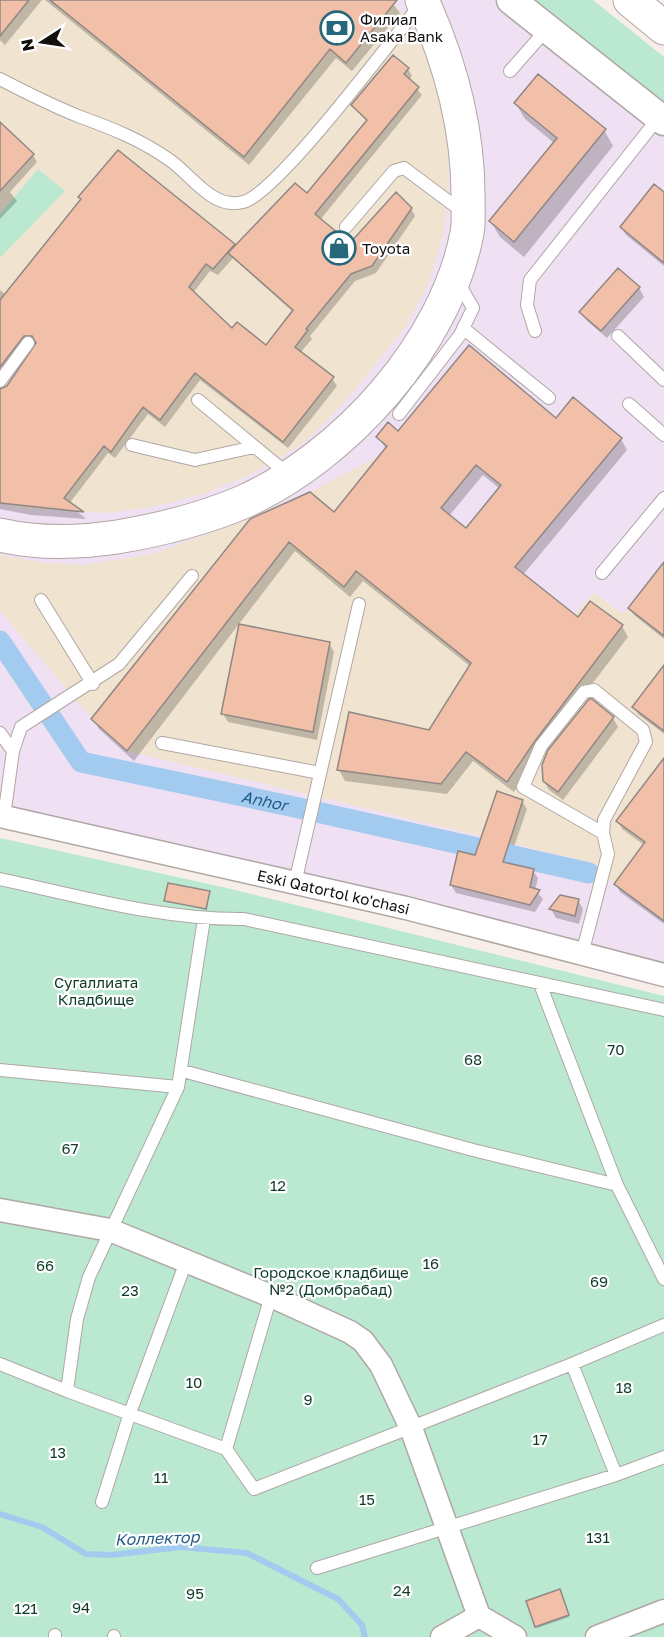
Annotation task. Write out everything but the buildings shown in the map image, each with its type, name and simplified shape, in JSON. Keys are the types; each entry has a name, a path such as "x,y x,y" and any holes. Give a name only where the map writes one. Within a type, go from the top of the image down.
{"main road":[{"path":"630,0 664,28"},
{"path":"0,536 54,544 146,532 195,519 243,501 290,476 334,443 396,378 433,327 456,278 467,230 468,173 461,117 450,66 423,1"}],"street":[{"path":"511,0 662,119"},
{"name":"Eski Qatortol ko'chasi","path":"2,816 295,883 664,975"},
{"path":"0,1210 110,1230 187,1259 350,1332 363,1341 381,1365 411,1428 479,1616 515,1637"},
{"path":"597,1637 664,1611"},
{"path":"442,1637 479,1616"}],"lane":[{"path":"0,79 78,116 114,128 172,161 215,199 243,202 259,194 289,166 423,1"},
{"path":"510,71 547,29"},
{"path":"535,331 527,305 530,280 662,119"},
{"path":"346,227 394,171 404,168 467,216"},
{"path":"399,414 463,328 473,308 456,278"},
{"path":"463,328 549,398"},
{"path":"618,336 664,380"},
{"path":"0,381 28,343"},
{"path":"198,400 290,476"},
{"path":"629,404 664,435"},
{"path":"132,445 195,460 254,447"},
{"path":"602,573 664,498"},
{"path":"2,816 12,751 21,727 93,684 119,664 192,576"},
{"path":"41,600 93,684"},
{"path":"295,883 359,604"},
{"path":"582,954 608,854 603,833 609,808 646,742 643,730 594,690 584,692 541,746 523,787 603,833"},
{"path":"0,733 12,751"},
{"path":"162,743 320,773"},
{"path":"0,879 160,913 204,919 244,919 664,1010"},
{"path":"67,1391 77,1319 88,1277 178,1087 183,1071 204,919"},
{"path":"540,984 617,1185 664,1279"},
{"path":"0,1070 178,1087"},
{"path":"183,1071 473,1150 617,1185"},
{"path":"102,1502 130,1413 187,1259"},
{"path":"226,1449 271,1296"},
{"path":"0,1364 226,1449 254,1489 572,1364 664,1325"},
{"path":"572,1364 616,1475"},
{"path":"317,1568 616,1475 664,1456"}],"shaded area":[{"path":"0,0 511,0 664,121 664,975 0,816"},
{"path":"0,0 393,0 423,44 440,90 447,136 449,183 443,235 429,283 406,326 339,409 302,444 255,472 204,494 157,506 109,513 23,508 0,503"},
{"path":"377,457 574,614 594,593 623,614 664,562 664,921 614,884 593,863 127,751 94,721 0,611 0,555 46,563 83,565 152,554 252,518 310,492"}],"green space":[{"path":"531,0 593,0 664,57 664,106"},
{"path":"38,169 65,191 0,258 0,214"},
{"name":"Городское кладбище №2 (Домбрабад)","path":"0,838 227,888 664,996 664,1637 0,1637"}],"waterway":[{"name":"Anhor","path":"0,641 81,762 589,873"},
{"name":"Коллектор","path":"0,1514 42,1527 86,1554 111,1555 181,1547 247,1553 338,1599 362,1625 365,1637"}],"place":[{"name":"Филиал Asaka Bank","path":"337,28"},
{"name":"Toyota","path":"339,248"}],"park label":[{"name":"Сугаллиата Кладбище","path":"96,990"},
{"name":"70","path":"616,1049"},
{"name":"68","path":"473,1059"},
{"name":"67","path":"70,1148"},
{"name":"12","path":"278,1185"},
{"name":"16","path":"431,1263"},
{"name":"66","path":"45,1265"},
{"name":"69","path":"599,1281"},
{"name":"23","path":"130,1290"},
{"name":"10","path":"194,1382"},
{"name":"18","path":"624,1387"},
{"name":"9","path":"308,1399"},
{"name":"17","path":"540,1439"},
{"name":"13","path":"58,1452"},
{"name":"11","path":"161,1477"},
{"name":"15","path":"367,1499"},
{"name":"131","path":"598,1537"},
{"name":"24","path":"402,1590"},
{"name":"95","path":"195,1593"},
{"name":"94","path":"81,1607"},
{"name":"121","path":"26,1608"}]}
